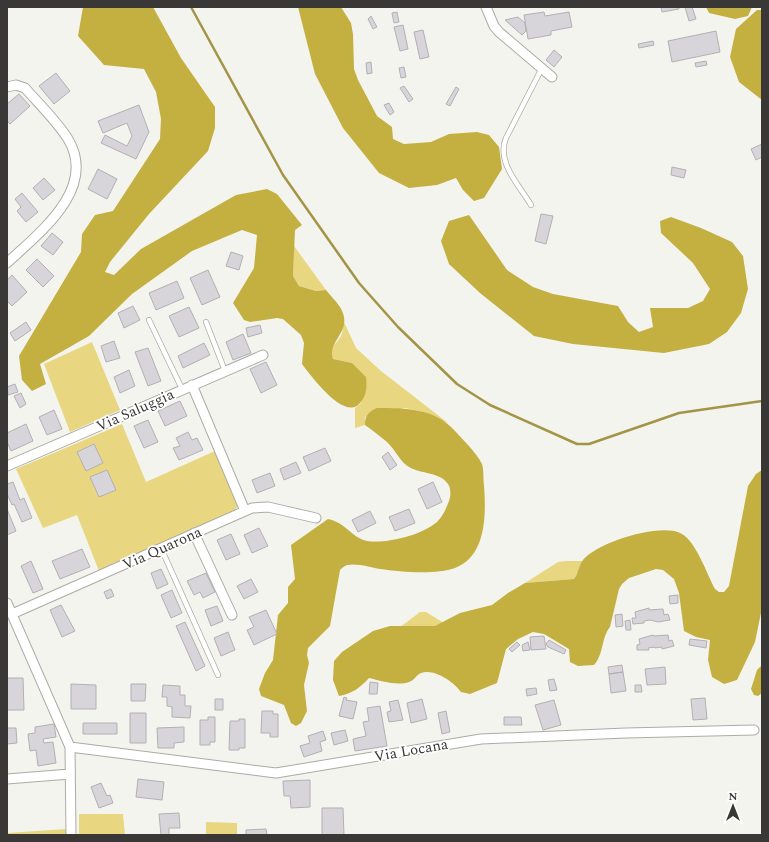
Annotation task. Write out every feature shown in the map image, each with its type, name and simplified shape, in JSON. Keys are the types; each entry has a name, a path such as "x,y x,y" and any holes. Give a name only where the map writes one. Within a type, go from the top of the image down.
{"street":[{"path":"486,7 497,29 552,77"},
{"path":"7,87 16,85 25,88 65,135 73,149 76,170 72,189 58,211 43,229 7,263"},
{"name":"Via Saluggia","path":"7,466 263,355"},
{"path":"192,385 245,511"},
{"name":"Via Quarona","path":"12,614 256,507 268,507 316,518"},
{"path":"194,533 232,615"},
{"path":"7,603 70,747 71,835"},
{"name":"Via Locana","path":"70,747 276,773 481,739 626,733 758,730"},
{"path":"7,779 70,774"}],"lane":[{"path":"531,205 505,163 503,148 506,138 542,68"},
{"path":"149,320 182,389"},
{"path":"206,322 225,371"},
{"path":"161,548 218,675"}],"shaded area":[{"path":"83,7 153,7 181,58 215,107 215,128 208,151 149,214 110,262 105,272 114,275 141,249 236,195 267,189 277,194 302,225 295,230 293,276 299,286 316,291 326,290 340,307 344,316 343,329 333,346 333,359 352,363 366,377 366,391 360,403 354,407 346,407 337,402 320,387 302,364 304,343 301,335 283,319 277,318 250,322 244,320 233,303 254,268 257,235 242,230 192,251 132,294 89,336 40,364 46,384 32,391 22,380 19,356 81,252 82,234 95,215 113,211 160,139 161,119 156,92 144,69 104,65 78,36"},
{"path":"298,7 341,7 351,23 353,34 354,69 358,80 377,116 392,127 393,139 404,144 431,142 449,134 477,132 489,135 499,147 502,169 484,198 474,201 463,190 456,178 437,185 409,188 379,173 343,128 315,74"},
{"path":"706,7 752,7 748,16 735,19 709,13"},
{"path":"757,10 762,10 762,100 739,82 730,57 736,29"},
{"path":"469,215 507,270 533,287 553,294 618,306 628,322 639,332 653,327 650,308 688,308 703,301 710,289 693,263 661,233 660,221 671,217 732,242 743,256 748,289 741,313 727,332 709,344 664,353 573,344 534,336 480,293 449,264 441,241 449,221"},
{"path":"294,246 326,290 316,291 299,286 293,276"},
{"path":"344,322 356,348 381,371 448,423 424,412 405,408 365,417 365,425 355,428 355,408 361,403 352,363 333,359 331,351 341,336"},
{"path":"92,342 120,410 70,432 44,364"},
{"path":"377,408 409,409 438,418 447,423 473,451 482,464 485,496 484,520 479,544 466,562 455,568 438,572 408,572 380,569 355,564 344,566 340,570 330,626 308,648 307,655 309,663 304,685 307,711 301,723 296,726 291,723 284,705 261,696 259,689 265,673 273,660 278,615 288,603 288,587 295,579 291,545 328,519 339,523 357,537 367,541 375,542 404,538 423,531 437,522 450,499 450,488 445,480 406,465 387,442 365,425 368,415 371,411"},
{"path":"122,424 146,482 215,451 238,503 235,512 99,571 77,515 43,528 16,469"},
{"path":"762,470 762,608 755,642 737,680 724,684 712,677 708,660 710,640 696,637 684,631 679,593 674,579 663,570 656,569 629,578 622,584 619,589 610,627 605,636 597,661 594,665 578,666 570,662 569,649 544,634 533,632 518,639 506,649 497,683 470,694 461,692 449,680 438,674 426,672 420,674 411,681 404,683 389,683 369,678 356,690 339,696 333,680 334,661 342,652 373,631 390,626 435,626 460,613 492,605 525,583 574,579 583,560 591,553 616,541 631,536 660,530 673,531 682,534 692,544 701,559 715,589 719,592 724,592 729,586 748,486 756,474"},
{"path":"583,561 574,579 525,583 558,562"},
{"path":"420,612 426,612 444,623 435,626 399,628"},
{"path":"762,665 762,693 758,696 754,695 751,689 757,670"},
{"path":"79,814 123,814 125,835 79,835"},
{"path":"206,822 237,823 237,835 206,835"},
{"path":"67,829 67,835 7,835 7,833"}],"building":[{"path":"661,7 679,7 679,9 662,12"},
{"path":"685,7 692,7 696,19 689,21"},
{"path":"397,12 399,22 394,23 392,13"},
{"path":"544,12 545,16 569,12 572,27 551,31 551,35 528,39 524,15"},
{"path":"371,16 377,27 373,29 368,19"},
{"path":"518,17 525,23 526,31 522,35 505,20"},
{"path":"403,25 408,49 400,51 394,27"},
{"path":"423,30 429,57 420,59 414,32"},
{"path":"716,31 720,52 672,62 668,41"},
{"path":"653,41 654,45 639,48 638,44"},
{"path":"554,50 562,57 554,67 546,60"},
{"path":"706,61 707,65 696,67 695,63"},
{"path":"371,62 372,73 367,74 366,63"},
{"path":"404,67 406,77 401,78 399,68"},
{"path":"56,73 70,91 54,104 39,86"},
{"path":"404,86 413,99 409,102 400,88"},
{"path":"456,87 459,89 450,106 446,104"},
{"path":"19,94 30,106 10,124 7,121 7,104"},
{"path":"389,103 394,112 390,115 384,105"},
{"path":"139,105 149,132 136,159 101,143 105,135 127,146 132,136 127,123 103,133 98,121"},
{"path":"762,144 762,157 756,160 751,149"},
{"path":"672,167 686,170 684,178 671,175"},
{"path":"98,169 117,179 107,199 88,189"},
{"path":"44,178 55,190 43,200 33,188"},
{"path":"22,193 38,212 26,222 17,211 21,207 15,199"},
{"path":"541,214 553,216 546,244 535,241"},
{"path":"52,233 63,242 53,255 41,246"},
{"path":"231,252 243,256 239,270 226,266"},
{"path":"37,259 54,276 43,287 26,270"},
{"path":"208,270 220,297 202,305 190,278"},
{"path":"12,275 27,292 12,306 7,301 7,280"},
{"path":"177,281 184,298 156,310 149,293"},
{"path":"133,306 140,320 124,328 118,313"},
{"path":"189,307 199,328 179,337 169,316"},
{"path":"26,322 31,330 15,341 10,333"},
{"path":"260,325 262,333 248,337 246,328"},
{"path":"243,334 251,353 233,360 226,342"},
{"path":"114,341 120,358 106,362 101,346"},
{"path":"204,343 210,355 183,368 178,356"},
{"path":"148,348 161,381 148,386 135,352"},
{"path":"266,362 277,385 261,393 250,369"},
{"path":"129,370 135,386 120,393 114,377"},
{"path":"15,384 18,392 8,395 7,387"},
{"path":"21,393 26,404 20,408 14,396"},
{"path":"180,401 187,416 165,426 158,411"},
{"path":"54,410 62,429 47,435 39,417"},
{"path":"148,420 158,442 144,448 134,426"},
{"path":"26,424 33,441 11,451 7,442 7,433"},
{"path":"188,432 192,440 197,438 203,450 179,460 173,448 180,446 176,438"},
{"path":"94,444 103,463 86,471 77,452"},
{"path":"325,448 331,461 309,471 303,457"},
{"path":"388,452 397,465 390,470 382,457"},
{"path":"296,462 301,473 284,480 280,469"},
{"path":"107,470 116,490 99,497 90,477"},
{"path":"270,473 275,486 257,493 252,480"},
{"path":"13,482 20,500 24,498 32,518 22,522 14,504 12,505 7,494 7,484"},
{"path":"433,482 442,502 427,509 418,489"},
{"path":"7,509 16,531 7,535"},
{"path":"409,509 415,523 395,531 389,517"},
{"path":"370,511 376,523 358,532 352,520"},
{"path":"259,528 268,546 252,553 244,535"},
{"path":"231,534 240,554 226,560 217,540"},
{"path":"82,549 90,567 60,579 52,561"},
{"path":"31,561 43,589 33,593 21,566"},
{"path":"161,569 168,584 157,589 151,573"},
{"path":"206,573 215,592 203,598 200,592 194,595 187,581"},
{"path":"251,579 258,592 244,599 237,586"},
{"path":"111,589 114,596 107,599 104,592"},
{"path":"172,590 182,613 171,618 161,595"},
{"path":"678,595 678,603 670,604 669,596"},
{"path":"61,605 75,631 62,637 50,610"},
{"path":"217,606 223,621 211,626 205,610"},
{"path":"649,608 649,610 663,609 664,615 668,614 670,620 658,622 650,620 644,621 644,623 633,624 632,618 636,618 635,612"},
{"path":"266,610 277,634 254,645 247,630 254,627 249,617"},
{"path":"622,614 623,626 616,627 615,615"},
{"path":"630,620 631,630 626,630 625,621"},
{"path":"185,622 205,666 196,671 176,626"},
{"path":"228,632 235,650 221,656 214,638"},
{"path":"653,635 668,635 669,641 672,640 674,646 662,649 662,647 655,647 648,648 649,650 637,650 637,645 640,644 639,639"},
{"path":"544,636 546,649 531,650 530,637"},
{"path":"690,639 707,641 706,648 689,645"},
{"path":"549,640 566,650 564,654 548,647 546,644"},
{"path":"517,642 520,645 512,652 509,649"},
{"path":"528,642 530,650 523,651 522,645"},
{"path":"622,665 623,672 609,674 608,667"},
{"path":"665,667 666,684 647,685 645,669"},
{"path":"623,672 626,691 611,693 609,674"},
{"path":"7,678 23,678 24,710 7,710"},
{"path":"554,679 557,690 550,691 548,680"},
{"path":"370,682 378,683 377,694 369,694"},
{"path":"71,684 96,685 96,709 71,709"},
{"path":"131,684 146,684 145,701 131,701"},
{"path":"163,685 180,686 180,695 185,695 185,706 191,706 190,718 172,717 172,707 167,706 167,697 162,697"},
{"path":"635,685 641,685 642,692 635,692"},
{"path":"536,688 537,694 527,696 526,689"},
{"path":"344,697 347,698 346,700 357,702 353,719 339,716"},
{"path":"705,698 707,719 693,720 691,699"},
{"path":"215,699 223,699 223,710 215,710"},
{"path":"422,699 427,719 411,723 407,703"},
{"path":"398,700 403,720 389,722 387,712 391,711 389,702"},
{"path":"554,700 561,725 543,730 535,705"},
{"path":"380,706 387,746 355,751 353,739 366,736 363,722 369,721 367,708"},
{"path":"262,711 273,711 273,714 278,714 278,737 270,737 270,733 261,733"},
{"path":"446,711 450,732 442,734 438,713"},
{"path":"130,713 146,713 146,743 130,743"},
{"path":"208,717 215,717 215,742 210,742 210,745 200,745 200,720 208,720"},
{"path":"504,717 521,717 522,725 504,725"},
{"path":"239,719 245,719 245,748 239,748 239,750 229,750 230,721 239,721"},
{"path":"83,723 117,723 117,734 83,734"},
{"path":"54,724 56,737 43,739 44,743 53,742 56,763 38,766 36,750 30,751 28,734 35,733 35,727"},
{"path":"184,727 184,742 174,743 174,748 158,748 157,728"},
{"path":"7,728 16,728 17,743 7,744"},
{"path":"345,730 348,741 334,745 331,733"},
{"path":"323,731 326,740 320,742 322,751 304,757 300,746 310,743 308,736"},
{"path":"138,779 164,782 162,800 136,797"},
{"path":"310,780 310,807 291,808 290,796 284,796 283,781"},
{"path":"101,783 107,796 110,795 113,803 99,808 91,787"},
{"path":"322,808 343,808 344,835 322,835"},
{"path":"179,813 180,828 169,828 169,835 161,835 159,814"},
{"path":"266,829 267,835 246,835 246,830"}],"waterway":[{"path":"191,7 283,175 359,283 398,327 457,384 490,405 577,444 589,444 679,413 762,401"}]}
